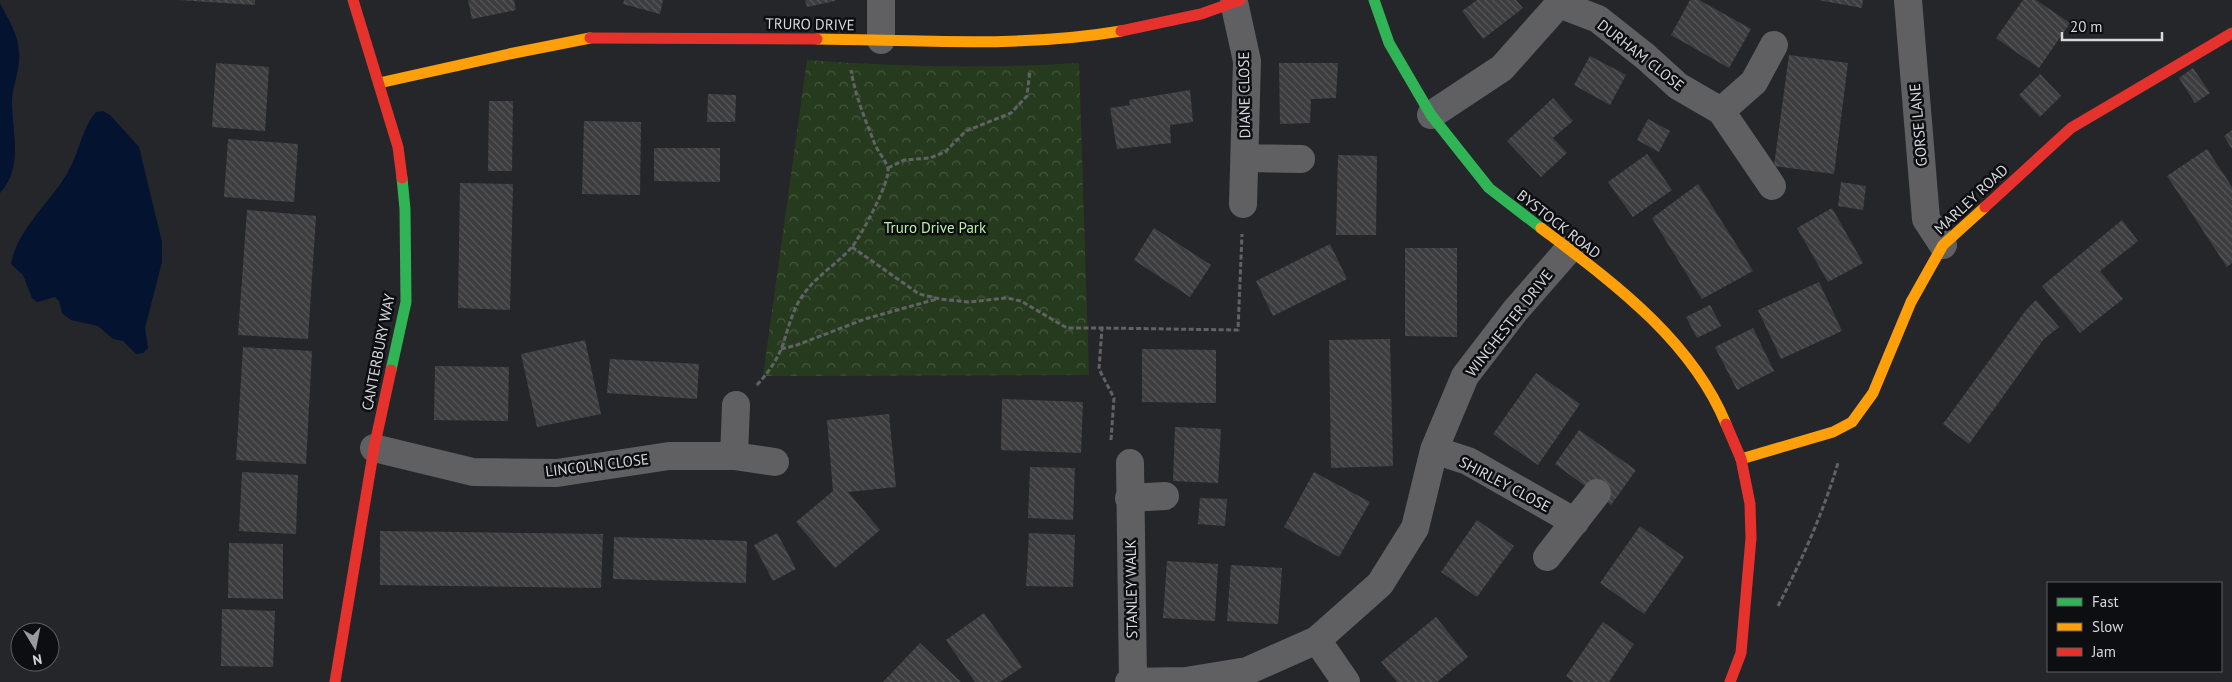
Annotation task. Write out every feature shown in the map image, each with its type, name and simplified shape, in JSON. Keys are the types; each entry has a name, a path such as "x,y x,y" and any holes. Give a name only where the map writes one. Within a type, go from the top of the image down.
{"street":[{"name":"CANTERBURY WAY","path":"335,682 374,448 406,302 405,210 398,147 353,0"},
{"path":"881,0 881,40"},
{"name":"BYSTOCK ROAD","path":"1374,0 1389,43 1432,115 1489,188 1569,249 1644,310 1702,376 1723,416 1741,459 1750,504 1751,538 1740,653 1730,682"},
{"name":"GORSE LANE","path":"1908,0 1926,219 1943,245"},
{"name":"TRURO DRIVE","path":"379,83 510,54 598,38 1012,42 1127,30 1188,17 1237,1"},
{"name":"DIANE CLOSE","path":"1237,1 1247,60 1243,204"},
{"name":"DURHAM CLOSE","path":"1432,115 1502,68 1559,2 1598,19 1646,57 1678,86 1721,111 1772,186"},
{"name":"MARLEY ROAD","path":"1741,459 1833,432 1852,422 1873,393 1911,302 1943,245 2070,128 2151,78 2232,33"},
{"path":"1721,111 1754,82 1774,45"},
{"name":"DIANE CLOSE","path":"1245,158 1301,159"},
{"name":"WINCHESTER DRIVE","path":"1131,682 1186,681 1247,671 1317,640 1380,584 1416,528 1434,450 1465,376 1515,311 1569,249"},
{"path":"734,456 736,411"},
{"name":"LINCOLN CLOSE","path":"374,448 473,472 557,473 669,456 734,456 775,462"},
{"name":"SHIRLEY CLOSE","path":"1434,450 1468,461 1575,522"},
{"path":"1129,480 1165,496"},
{"name":"STANLEY WALK","path":"1129,480 1131,682"},
{"path":"1547,557 1597,493"},
{"path":"1317,640 1346,682"}],"path":[{"path":"888,168 904,160 930,158 945,152 966,131 1011,113 1027,96 1031,39"},
{"path":"736,411 750,405 751,392 769,372 781,349 793,314 803,295 852,247 882,194 887,180 888,168 874,144 854,88 848,40"},
{"path":"852,247 919,294 937,299 968,302 1007,298 1021,302 1067,328 1238,330 1243,204"},
{"path":"781,349 797,346 865,319 937,299"},
{"path":"1102,328 1099,369 1114,398 1110,454 1129,480"},
{"path":"1777,608 1798,568 1825,505 1852,422"}],"green space":[{"name":"Truro Drive Park","path":"807,60 943,66 1079,63 1089,375 763,376"}],"water":[{"path":"0,3 15,32 19,65 12,99 15,140 14,162 12,173 0,193"},
{"path":"103,111 110,115 139,147 162,242 162,262 145,328 148,348 143,353 136,354 123,341 113,339 98,326 71,320 62,313 59,301 55,297 37,302 32,298 23,275 11,264 21,237 64,179 92,117 96,112"}],"building":[{"path":"178,0 255,0 255,5"},
{"path":"468,0 514,0 516,10 472,19"},
{"path":"624,0 663,0 660,14 623,4"},
{"path":"805,0 835,0 835,1 807,7"},
{"path":"1477,0 1516,0 1523,8 1483,39 1462,11"},
{"path":"1690,0 1699,0 1751,29 1729,68 1671,35"},
{"path":"1818,0 1863,0 1862,8"},
{"path":"2023,0 2036,0 2070,23 2039,68 1996,38"},
{"path":"1789,55 1848,63 1834,174 1774,166"},
{"path":"1590,56 1626,75 1610,105 1574,85"},
{"path":"216,63 269,67 265,131 212,127"},
{"path":"1279,63 1338,63 1336,98 1311,99 1310,123 1280,124"},
{"path":"2193,68 2210,93 2195,103 2179,78"},
{"path":"2040,74 2061,96 2040,117 2019,95"},
{"path":"1190,90 1193,122 1170,125 1171,143 1117,149 1110,108 1130,105 1129,100"},
{"path":"708,94 736,95 735,122 707,122"},
{"path":"1553,98 1573,121 1553,138 1567,153 1541,177 1507,141"},
{"path":"489,101 513,101 512,171 488,171"},
{"path":"1648,119 1670,131 1659,152 1637,140"},
{"path":"584,121 641,122 640,195 582,194"},
{"path":"2232,130 2232,149 2224,136"},
{"path":"228,139 298,144 294,202 224,197"},
{"path":"654,148 720,148 720,182 654,181"},
{"path":"2207,149 2232,187 2232,263 2227,267 2167,176"},
{"path":"1647,154 1672,190 1633,217 1608,182"},
{"path":"1338,155 1377,156 1376,235 1336,235"},
{"path":"1841,182 1866,186 1863,210 1838,206"},
{"path":"460,183 513,184 510,310 458,308"},
{"path":"1698,184 1753,271 1702,299 1652,218"},
{"path":"1832,208 1863,263 1828,282 1797,228"},
{"path":"247,210 316,216 308,339 238,335"},
{"path":"2122,220 2138,241 2100,271 2123,299 2080,333 2042,286"},
{"path":"1154,228 1211,265 1190,297 1134,260"},
{"path":"1330,244 1347,279 1273,316 1256,281"},
{"path":"1405,248 1457,248 1457,337 1405,336"},
{"path":"1819,282 1842,331 1781,359 1758,310"},
{"path":"2036,300 2059,327 2044,339 1969,444 1943,424 2026,310"},
{"path":"1710,305 1721,326 1697,338 1686,317"},
{"path":"1753,328 1774,371 1737,390 1715,347"},
{"path":"1390,339 1393,466 1331,468 1329,340"},
{"path":"585,340 601,414 537,427 521,354"},
{"path":"243,347 312,351 306,464 236,460"},
{"path":"1142,349 1216,350 1216,403 1142,402"},
{"path":"610,359 699,364 697,399 607,393"},
{"path":"435,366 509,367 508,421 434,420"},
{"path":"1536,373 1580,404 1538,465 1493,434"},
{"path":"1002,399 1083,402 1081,453 1001,450"},
{"path":"889,414 896,487 848,492 880,530 835,568 796,522 833,491 827,420"},
{"path":"1175,427 1221,429 1218,483 1173,481"},
{"path":"1579,430 1636,470 1611,505 1555,464"},
{"path":"1030,467 1075,468 1073,520 1028,518"},
{"path":"242,472 298,475 296,534 239,531"},
{"path":"1314,472 1370,502 1339,557 1284,527"},
{"path":"1200,498 1227,499 1225,526 1198,524"},
{"path":"1477,520 1514,546 1477,597 1441,572"},
{"path":"1640,526 1684,557 1644,614 1600,583"},
{"path":"380,531 603,534 601,588 380,585"},
{"path":"777,533 796,569 773,581 754,545"},
{"path":"1029,533 1075,535 1073,587 1026,586"},
{"path":"614,537 747,541 746,583 613,579"},
{"path":"229,543 283,544 283,599 228,598"},
{"path":"1167,561 1218,564 1215,621 1163,618"},
{"path":"1231,565 1282,568 1278,624 1227,621"},
{"path":"222,609 275,611 273,667 221,666"},
{"path":"984,613 1022,667 1000,682 975,682 946,640"},
{"path":"1436,617 1468,657 1437,682 1397,682 1381,662"},
{"path":"1603,622 1634,644 1609,682 1574,682 1566,676"},
{"path":"920,643 961,682 883,682"}],"traffic: fast":[{"path":"1374,0 1389,43 1431,115 1489,188 1541,228"},
{"path":"391,370 406,302 405,209 402,178"}],"traffic: slow":[{"path":"817,39 969,42 1046,40 1121,31"},
{"path":"379,83 590,38"},
{"path":"1741,459 1833,432 1852,422 1873,393 1911,302 1943,245 1985,207"},
{"path":"1541,228 1622,291 1671,339 1711,393 1726,424"}],"traffic: jam":[{"path":"353,0 398,147 402,178"},
{"path":"1121,31 1201,14 1240,0"},
{"path":"1985,207 2071,128 2232,33"},
{"path":"590,38 817,39"},
{"path":"335,682 374,448 391,370"},
{"path":"1726,424 1741,459 1750,504 1751,538 1741,653 1730,682"}]}
